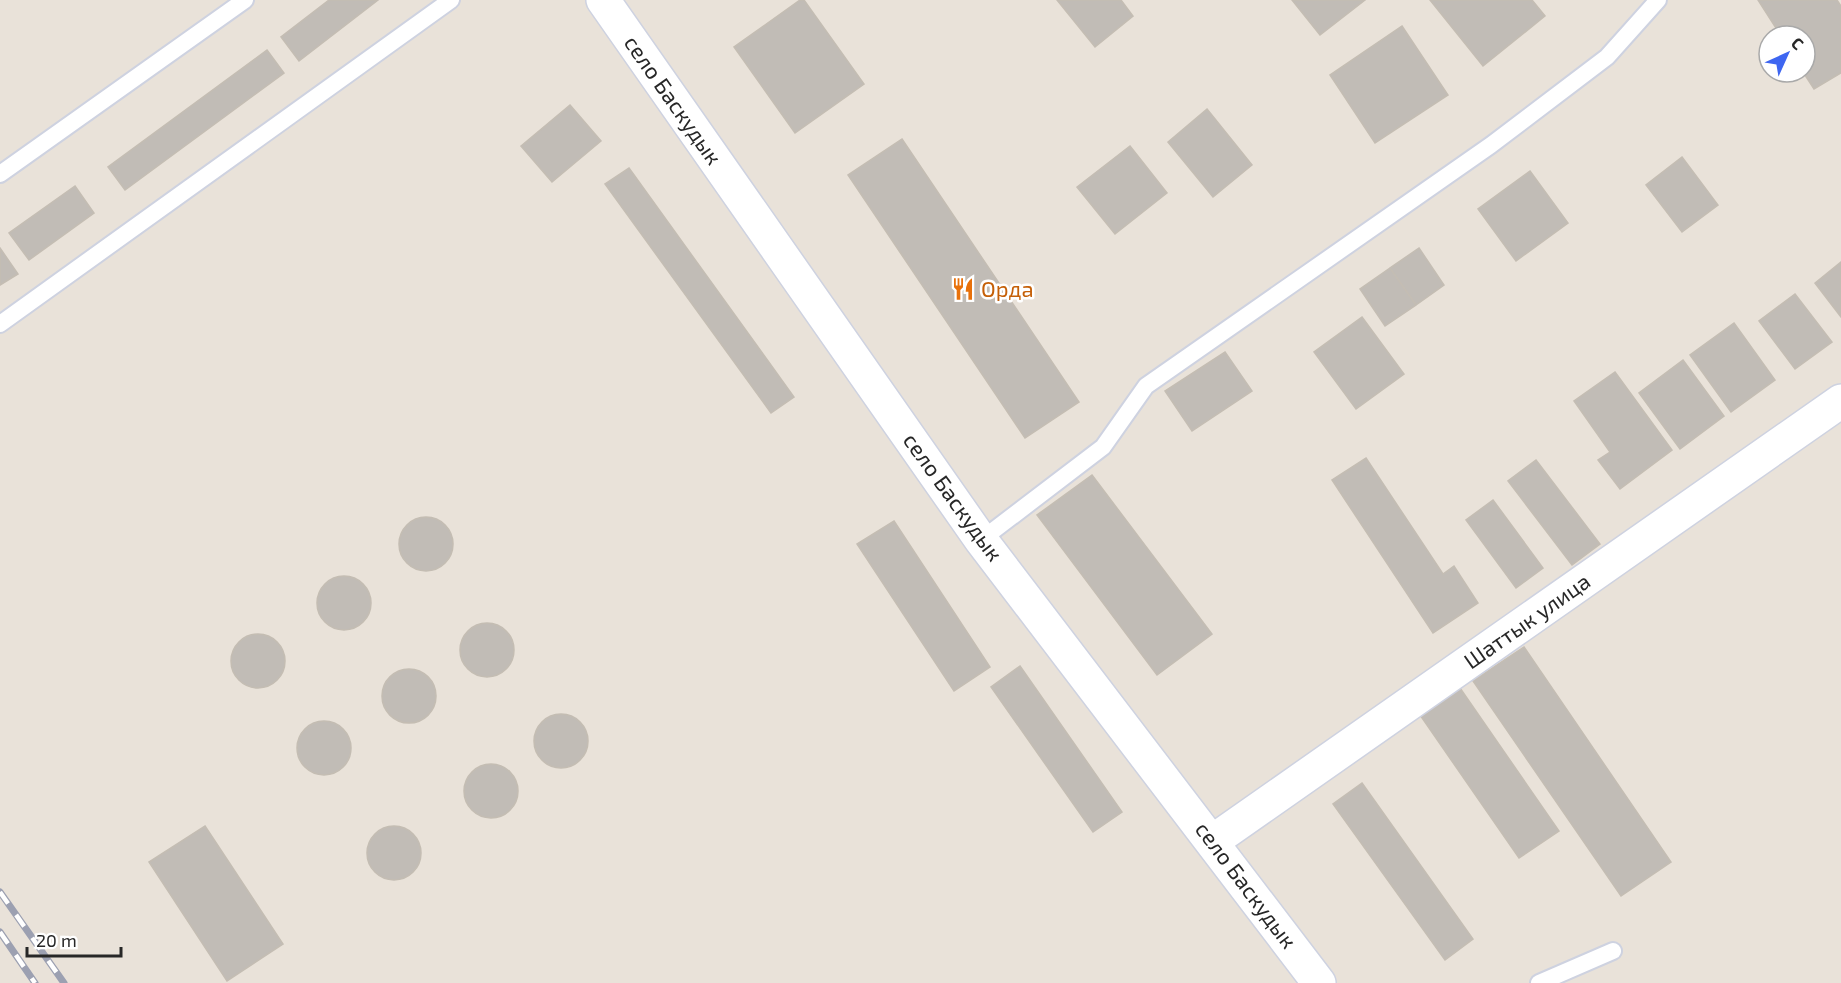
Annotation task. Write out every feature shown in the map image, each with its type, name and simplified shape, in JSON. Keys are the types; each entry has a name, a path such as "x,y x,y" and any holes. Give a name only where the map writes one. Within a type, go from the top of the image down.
{"street":[{"name":"село Баскудык","path":"603,0 981,540 1213,841 1319,983"},
{"name":"Шаттык улица","path":"1213,841 1841,402"}],"lane":[{"path":"0,174 245,0"},
{"path":"0,324 452,0"},
{"path":"981,540 1103,447 1146,386 1491,145 1607,57 1658,0"},
{"path":"1539,983 1612,951"}],"building":[{"path":"329,0 378,0 299,61 281,37"},
{"path":"800,0 804,0 864,84 795,133 734,47"},
{"path":"1057,0 1121,0 1133,16 1095,47"},
{"path":"1292,0 1365,0 1320,35"},
{"path":"1430,0 1532,0 1545,16 1483,66"},
{"path":"1758,0 1837,0 1841,6 1841,73 1814,89 1811,84 1817,84 1817,24 1773,24"},
{"path":"1402,26 1448,95 1375,143 1330,75"},
{"path":"267,50 284,73 125,190 108,167"},
{"path":"570,105 601,141 552,182 521,146"},
{"path":"1207,109 1252,165 1213,197 1168,142"},
{"name":"Орда","path":"902,139 1079,402 1025,438 848,175"},
{"path":"1130,146 1167,193 1115,234 1077,187"},
{"path":"1682,157 1718,205 1682,232 1646,185"},
{"path":"629,168 794,397 771,413 605,184"},
{"path":"1530,171 1568,223 1516,261 1478,209"},
{"path":"75,186 94,213 29,260 9,233"},
{"path":"0,248 18,274 0,285"},
{"path":"1419,248 1444,285 1416,305 1390,268"},
{"path":"1841,262 1841,317 1815,283"},
{"path":"1390,268 1416,305 1385,326 1360,289"},
{"path":"1795,294 1832,342 1795,369 1759,321"},
{"path":"1362,317 1404,374 1356,409 1314,352"},
{"path":"1734,323 1775,380 1731,412 1690,355"},
{"path":"1225,352 1252,391 1192,431 1165,391"},
{"path":"1683,360 1724,416 1680,449 1639,393"},
{"path":"1615,372 1672,450 1620,489 1598,460 1610,452 1574,401"},
{"path":"1366,458 1443,574 1454,566 1478,603 1433,633 1332,480"},
{"path":"1536,460 1600,544 1572,565 1508,481"},
{"path":"1092,475 1212,634 1157,675 1037,515"},
{"path":"1493,500 1543,568 1516,588 1466,520"},
{"path":"421,517 431,517 441,521 449,529 453,544 449,559 441,567 431,571 421,571 411,567 403,559 399,549 399,539 403,529 411,521"},
{"path":"894,521 990,667 954,691 857,544"},
{"path":"339,576 349,576 359,580 367,588 371,603 367,618 359,626 349,630 339,630 329,626 321,618 317,608 317,598 321,588 329,580"},
{"path":"482,623 492,623 502,627 510,635 514,650 510,665 502,673 492,677 482,677 472,673 464,665 460,655 460,645 464,635 472,627"},
{"path":"253,634 263,634 273,638 281,646 285,661 281,676 273,684 263,688 253,688 243,684 235,676 231,666 231,656 235,646 243,638"},
{"path":"1524,647 1671,862 1621,896 1473,681"},
{"path":"1020,666 1122,812 1093,832 991,687"},
{"path":"404,669 414,669 424,673 432,681 436,696 432,711 424,719 414,723 404,723 394,719 386,711 382,701 382,691 386,681 394,673"},
{"path":"1460,688 1559,831 1519,858 1420,715"},
{"path":"556,714 566,714 576,718 584,726 588,741 584,756 576,764 566,768 556,768 546,764 538,756 534,746 534,736 538,726 546,718"},
{"path":"319,721 329,721 339,725 347,733 351,748 347,763 339,771 329,775 319,775 309,771 301,763 297,753 297,743 301,733 309,725"},
{"path":"486,764 496,764 506,768 514,776 518,791 514,806 506,814 496,818 486,818 476,814 468,806 464,796 464,786 468,776 476,768"},
{"path":"1362,783 1473,939 1445,960 1333,804"},
{"path":"205,826 283,944 227,981 149,862"},
{"path":"389,826 399,826 409,830 417,838 421,853 417,868 409,876 399,880 389,880 379,876 371,868 367,858 367,848 371,838 379,830"}],"railway":[{"path":"0,892 64,983"},
{"path":"0,932 35,983"}],"place":[{"name":"Орда","path":"963,289"}]}
